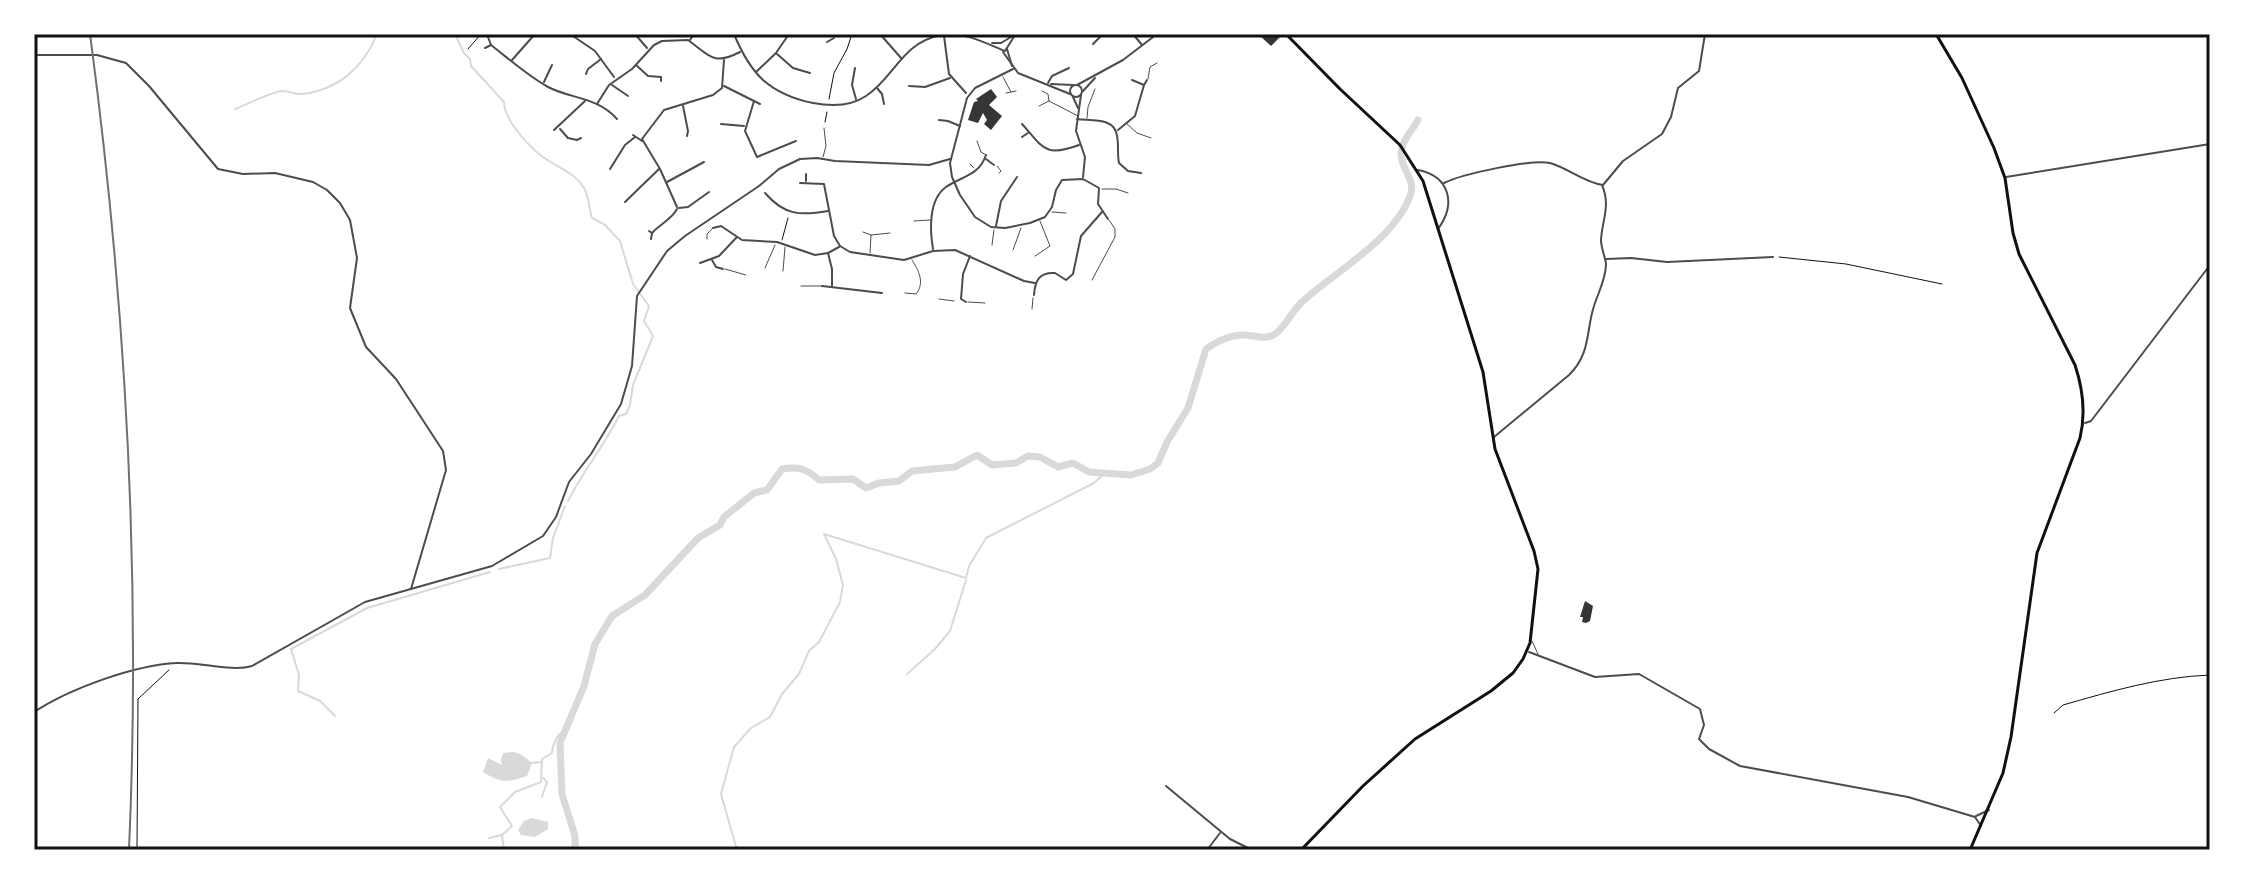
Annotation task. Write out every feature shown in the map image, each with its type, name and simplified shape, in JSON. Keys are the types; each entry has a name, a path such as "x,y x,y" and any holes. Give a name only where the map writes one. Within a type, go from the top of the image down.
{"main road":[{"path":"1286,34 1400,145 1418,170 1483,372 1493,438 1504,477 1538,562 1530,639 1518,666 1505,681 1415,739 1363,786 1301,850"},
{"path":"1936,34 1962,78 1994,148 2005,178 2019,254 2075,365 2081,384 2083,423 2037,553 2011,737 2003,773 1970,850"}],"street":[{"path":"512,60 535,34"},
{"path":"570,34 602,58 616,79"},
{"path":"635,34 649,49"},
{"path":"689,41 694,34"},
{"path":"734,34 741,51 765,82 789,95 828,104 857,100 876,87 901,58 922,42 944,35 986,42 1001,50 1012,68 1071,96 1082,94"},
{"path":"755,72 776,53 789,34"},
{"path":"827,34 830,40"},
{"path":"870,34 880,34 901,58"},
{"path":"986,42 1002,42 1015,34"},
{"path":"1001,50 1008,48 1015,34"},
{"path":"1093,44 1103,34"},
{"path":"1133,34 1143,46"},
{"path":"1078,116 1070,89 1099,75 1157,34"},
{"path":"1602,185 1623,161 1662,134 1671,117 1678,88 1699,71 1705,34"},
{"path":"944,35 951,78 966,93"},
{"path":"488,37 491,45 543,83 587,99 614,118"},
{"path":"597,104 616,79 662,41 689,41 712,58 724,60 741,51"},
{"path":"1002,42 1008,48 1012,68"},
{"path":"1001,50 1002,42"},
{"path":"485,48 491,45"},
{"path":"776,53 793,68 810,74"},
{"path":"34,55 97,55 126,63 218,169 243,174 275,173 313,182 340,203 350,220 355,238 357,272 350,308 366,347 396,379 443,451 446,470 411,589"},
{"path":"586,74 602,58"},
{"path":"642,141 663,111 712,95 723,85 724,60"},
{"path":"1117,131 1136,113 1150,66 1157,63"},
{"path":"543,83 552,65"},
{"path":"636,65 647,75 661,77 661,81"},
{"path":"1012,68 972,91 967,98 950,159 950,172 972,214 995,228 1039,220 1050,211 1061,181 1066,178 1083,179 1099,189 1128,193"},
{"path":"1049,84 1051,77 1069,68"},
{"path":"853,70 852,85 857,100"},
{"path":"1002,75 1011,92"},
{"path":"1083,179 1085,160 1076,131 1078,116 1082,94 1099,75"},
{"path":"909,86 917,83 925,87 951,78"},
{"path":"1132,80 1144,85"},
{"path":"611,84 618,92 628,96"},
{"path":"1049,84 1076,85"},
{"path":"723,85 760,104"},
{"path":"1076,85 1082,94"},
{"path":"876,87 882,93 883,101"},
{"path":"1087,121 1088,107 1095,89"},
{"path":"1006,93 1016,91"},
{"path":"1042,91 1048,94 1049,101"},
{"path":"554,130 587,99"},
{"path":"754,101 745,126 746,137 760,161"},
{"path":"1039,106 1049,101"},
{"path":"1049,101 1087,121 1107,122 1117,131 1118,161 1126,170 1139,173 1138,166"},
{"path":"682,104 689,134"},
{"path":"942,121 960,126"},
{"path":"724,122 745,126"},
{"path":"1022,124 1035,143 1043,148 1064,150 1079,145"},
{"path":"1127,124 1137,133 1151,138"},
{"path":"559,126 569,139 581,138"},
{"path":"823,159 826,146 824,128"},
{"path":"1022,137 1029,132"},
{"path":"610,166 634,136 642,141 660,169 677,207 673,216 650,232 651,239"},
{"path":"757,157 796,141"},
{"path":"977,141 981,152 1001,171 999,173"},
{"path":"2005,178 2210,144"},
{"path":"933,251 932,220 938,197 945,188 976,170 985,157"},
{"path":"34,712 82,689 126,673 175,663 245,668 365,602 492,566 534,543 548,531 569,482 591,454 621,404 632,366 638,293 667,251 789,163 811,158 929,165 950,159"},
{"path":"666,182 704,162"},
{"path":"1444,183 1537,162 1562,167 1602,185"},
{"path":"970,164 976,170"},
{"path":"625,202 660,169"},
{"path":"1418,170 1444,183 1448,203 1438,229"},
{"path":"806,174 806,182"},
{"path":"992,245 1001,201 1015,185 1018,175"},
{"path":"800,183 824,184 834,236 840,246 852,253 902,260 933,251 958,251 1035,283"},
{"path":"1493,438 1577,367 1587,343 1604,276 1605,259 1601,241 1607,207 1602,185"},
{"path":"1092,280 1115,237 1115,229 1098,203 1099,189"},
{"path":"677,207 688,207 709,192"},
{"path":"765,193 778,207 789,211 809,214 828,211"},
{"path":"765,203 770,199"},
{"path":"1050,211 1066,213"},
{"path":"1032,309 1035,283 1041,275 1056,273 1065,280 1072,276 1081,236 1102,212"},
{"path":"721,226 724,219"},
{"path":"914,221 932,220"},
{"path":"1035,256 1050,246 1039,220"},
{"path":"1013,250 1022,225"},
{"path":"707,239 706,235 713,228 721,226 749,241 776,242 815,255 828,253 840,246"},
{"path":"863,232 871,235 890,233"},
{"path":"870,256 871,235"},
{"path":"700,263 712,260 728,249 737,237"},
{"path":"765,268 776,242"},
{"path":"783,244 783,271"},
{"path":"828,253 832,287"},
{"path":"961,299 963,274 970,256"},
{"path":"1605,259 1667,262 1773,257"},
{"path":"907,294 918,293 921,275 911,258"},
{"path":"712,260 716,267 746,275"},
{"path":"2083,423 2091,421 2210,265"},
{"path":"921,275 926,273"},
{"path":"801,286 882,293"},
{"path":"939,299 985,303"},
{"path":"1530,639 1538,655"},
{"path":"1526,652 1595,677 1633,674 1652,680 1700,709 1704,725 1699,739 1709,749 1740,766 1908,797 1975,817 1981,827"},
{"path":"1166,786 1221,832 1251,850"},
{"path":"1175,801 1179,797"},
{"path":"1975,817 1989,810"},
{"path":"1209,849 1221,832"}],"path":[{"path":"468,49 481,34"},
{"path":"824,128 834,73 852,34"},
{"path":"783,244 789,211"},
{"path":"1773,257 1836,262 1942,284"},
{"path":"137,850 138,699 175,663"},
{"path":"2054,713 2063,705 2139,684 2178,676 2210,675"}],"shaded area":[{"path":"514,752 532,763 527,776 505,781 483,772 488,758 502,765 503,753"},
{"path":"532,818 548,822 548,829 535,837 521,835 518,830 524,821"}],"building":[{"path":"1258,34 1279,34 1281,36 1271,46"},
{"path":"991,89 997,97 989,105 1002,116 991,130 984,124 987,120 983,113 978,123 968,120 974,102 978,101 976,99"},
{"path":"1585,601 1593,606 1590,621 1586,623 1580,617"}],"waterway":[{"path":"235,109 277,92 302,94 327,88 357,66 377,34"},
{"path":"455,34 471,66 504,102 508,116 522,137 539,154 580,182 587,195 592,218 605,225 620,241 633,284 649,306 644,321 653,336 633,385 630,405 626,414 619,416 568,501"},
{"path":"575,850 575,836 562,794 560,743 584,686 595,644 612,616 645,595 698,538 720,525 724,517 754,493 767,490 782,469 802,469 819,480 853,479 866,488 899,481 912,471 955,467 977,455 992,465 1016,463 1028,456 1040,457 1058,467 1073,463 1089,472 1131,475 1150,469 1158,463 1188,408 1206,349 1235,336 1267,337 1275,334 1303,301 1364,253 1393,225 1411,193 1411,183 1401,153 1418,120"},
{"path":"737,850 721,794 734,747 751,728 770,717 782,694 799,674 809,651 819,642 840,602 843,585 836,559 824,534 966,578 969,566 986,538 1094,483 1105,473"},
{"path":"499,569 550,558 553,538 565,506"},
{"path":"335,716 320,701 298,691 299,675 291,649 367,608 490,572"},
{"path":"907,674 950,631 966,580"},
{"path":"504,850 502,835 512,826 500,807 515,792 541,782 542,759 552,753 556,739 567,729"},
{"path":"532,763 542,762"},
{"path":"542,797 547,782 543,778"},
{"path":"489,838 502,835"}],"railway":[{"path":"90,34 113,237 128,441 133,646 129,850"}]}
